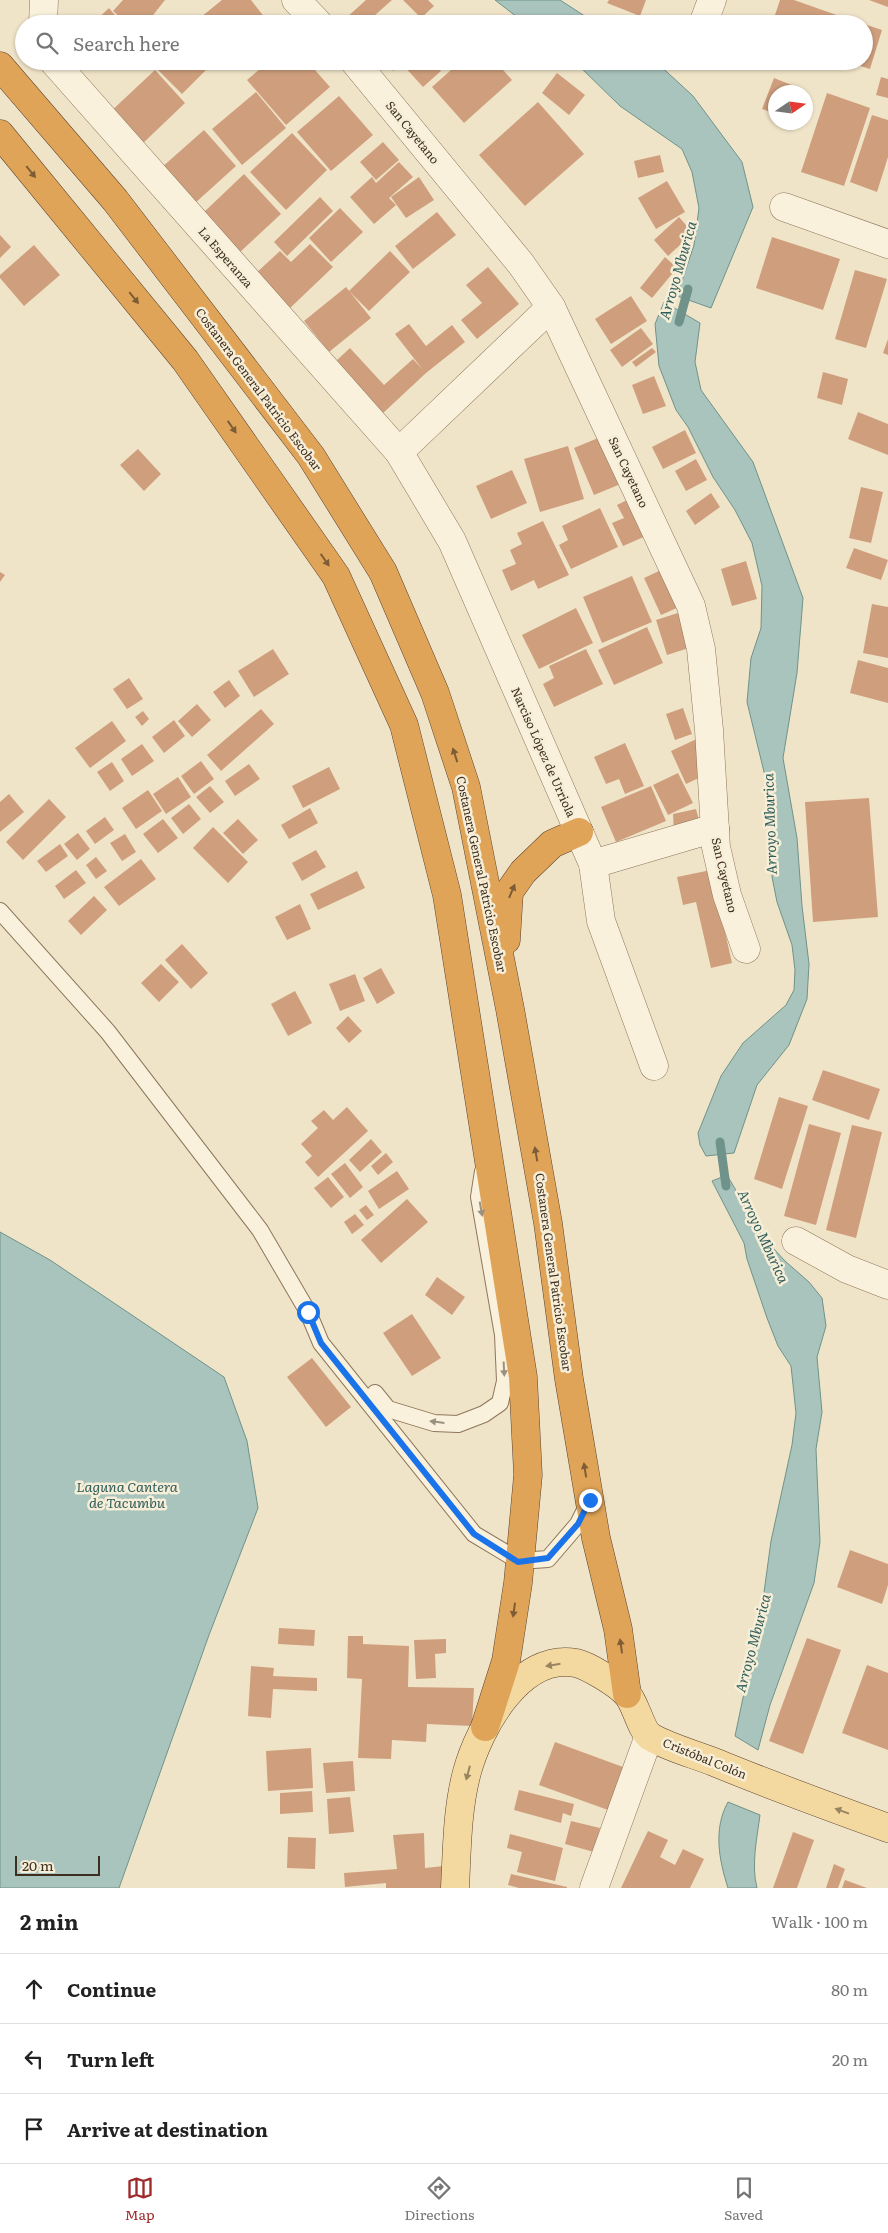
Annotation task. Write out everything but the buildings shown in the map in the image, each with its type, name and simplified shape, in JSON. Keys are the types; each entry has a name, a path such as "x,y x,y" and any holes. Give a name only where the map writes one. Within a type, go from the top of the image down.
{"highway":[{"name":"Costanera General Patricio Escobar","path":"0,66 115,200 311,456 383,572 435,693 466,787 510,1009 548,1223 569,1379 596,1538 618,1629 627,1694"},
{"path":"0,134 185,360 336,576 404,725 447,895 522,1378 528,1475 506,1661 485,1727"},
{"path":"510,1009 506,933 509,892 523,872 552,844 579,832"}],"main road":[{"name":"Cristóbal Colón","path":"455,1888 457,1828 467,1771 485,1727 508,1693 532,1670 552,1664 575,1663 597,1673 627,1694 649,1736 778,1788 888,1828"}],"street":[{"path":"43,15 44,0"},
{"path":"296,0 310,15"},
{"path":"706,15 712,0"},
{"name":"La Esperanza","path":"61,70 399,452"},
{"name":"San Cayetano","path":"361,70 521,264 551,307 691,606 700,649 708,712 716,847 727,895 746,949"},
{"path":"784,207 888,244"},
{"path":"399,452 551,307"},
{"name":"Narciso López de Urriola","path":"399,452 452,541 593,864 601,921 654,1066"},
{"path":"593,864 715,828"},
{"path":"796,1241 848,1269 888,1285"},
{"path":"594,1888 649,1736"}],"lane":[{"path":"0,911 114,1040 260,1230 308,1312 321,1343 474,1534 518,1562 548,1558 578,1524 590,1500"},
{"path":"308,1312 388,1409 434,1422 458,1424 484,1414 500,1403 505,1381 502,1335 479,1197 487,1143"}],"water":[{"path":"495,0 560,0 583,15 514,15"},
{"path":"583,70 665,70 693,96 742,162 753,207 711,308 677,296 694,245 699,208 692,172 682,149 620,106"},
{"path":"664,302 700,323 695,362 701,390 753,462 803,598 797,673 783,758 797,838 809,964 807,999 789,1045 757,1085 734,1153 706,1156 700,1145 698,1133 721,1076 743,1043 786,1005 794,990 795,970 792,945 777,902 772,877 773,829 766,780 747,702 751,658 761,628 762,586 752,543 735,510 713,477 688,427 676,410 659,366 655,324"},
{"path":"727,1175 763,1237 785,1261 809,1282 822,1298 826,1326 817,1357 822,1412 816,1449 820,1542 814,1583 770,1705 758,1750 735,1736 762,1607 771,1541 792,1445 796,1413 791,1366 778,1346 767,1318 747,1259 744,1243 712,1181"},
{"name":"Laguna Cantera de Tacumbu","path":"0,1232 50,1260 224,1377 247,1441 258,1508 209,1635 119,1888 0,1888"},
{"path":"728,1802 760,1815 755,1861 757,1888 728,1888 720,1856 719,1834 723,1812"}],"waterway":[{"name":"Arroyo Mburica","path":"679,322 688,289"},
{"name":"Arroyo Mburica","path":"720,1142 726,1186"}],"route":[{"path":"308,1312 321,1343 474,1534 518,1562 548,1558 578,1524 590,1500"}]}
